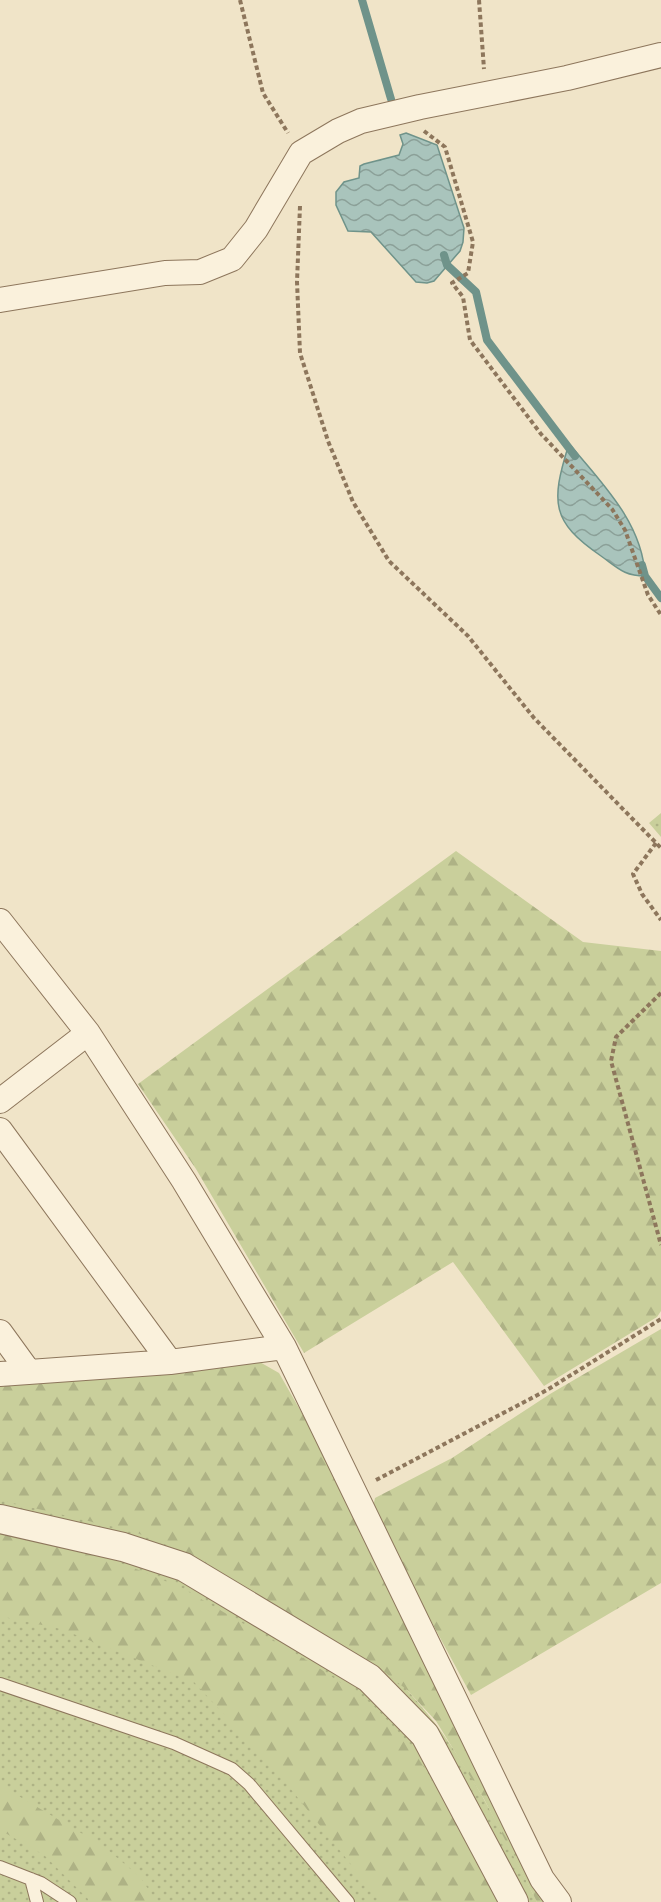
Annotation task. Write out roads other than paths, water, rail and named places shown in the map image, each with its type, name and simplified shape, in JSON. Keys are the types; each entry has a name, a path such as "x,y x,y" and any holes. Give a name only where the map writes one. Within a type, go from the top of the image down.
{"street":[{"path":"0,300 165,273 200,272 232,259 256,229 301,153 361,121 567,78 661,55"},
{"path":"0,921 88,1033 184,1181 284,1347 542,1879 559,1902"},
{"path":"0,1101 88,1033"},
{"path":"0,1130 170,1362"},
{"path":"0,1332 29,1372"},
{"path":"0,1374 170,1362 284,1347"},
{"path":"0,1519 123,1547 184,1568 369,1677 425,1735 514,1902"}],"lane":[{"path":"0,1684 174,1743 232,1769 249,1784 348,1902"},
{"path":"0,1867 31,1879 70,1902"},
{"path":"31,1879 37,1902"}],"water":[{"path":"406,133 437,145 464,228 460,251 434,281 427,283 416,282 371,232 348,231 336,205 336,192 344,182 359,178 360,166 399,155 403,144 400,135"},
{"path":"571,446 608,490 629,522 643,557 645,576 632,575 617,568 585,544 564,521 559,509 559,482 568,447"}],"waterway":[{"path":"362,0 391,99"},
{"path":"444,255 447,265 476,292 487,340 575,456"},
{"path":"642,565 645,576 661,598"}]}
